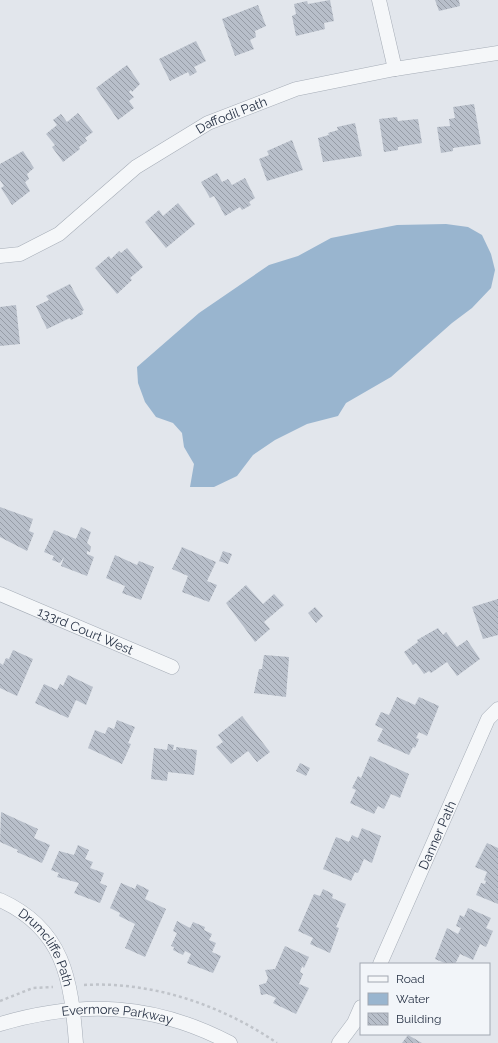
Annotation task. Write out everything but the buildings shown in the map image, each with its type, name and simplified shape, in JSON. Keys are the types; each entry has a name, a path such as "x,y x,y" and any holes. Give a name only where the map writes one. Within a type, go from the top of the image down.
{"street":[{"path":"379,0 395,69"},
{"name":"Daffodil Path","path":"0,256 20,254 59,234 136,167 208,123 296,89 395,69 498,53"},
{"name":"133rd Court West","path":"0,594 172,667"},
{"name":"Danner Path","path":"380,963 488,719 498,709"},
{"name":"Drumcliffe Path","path":"0,900 24,912 41,927 54,945 63,963 73,1009 76,1043"},
{"name":"Evermore Parkway","path":"0,1024 23,1017 73,1009 98,1008 145,1013 191,1026 230,1043"},
{"path":"339,1043 354,1023 360,1009"}],"water":[{"path":"446,224 468,227 482,235 491,254 495,270 491,288 472,308 452,323 391,377 346,403 338,416 307,424 275,440 253,455 237,476 214,487 190,487 194,464 184,447 182,433 173,423 156,417 145,402 138,383 137,367 199,313 269,265 298,256 331,238 397,225"}]}
